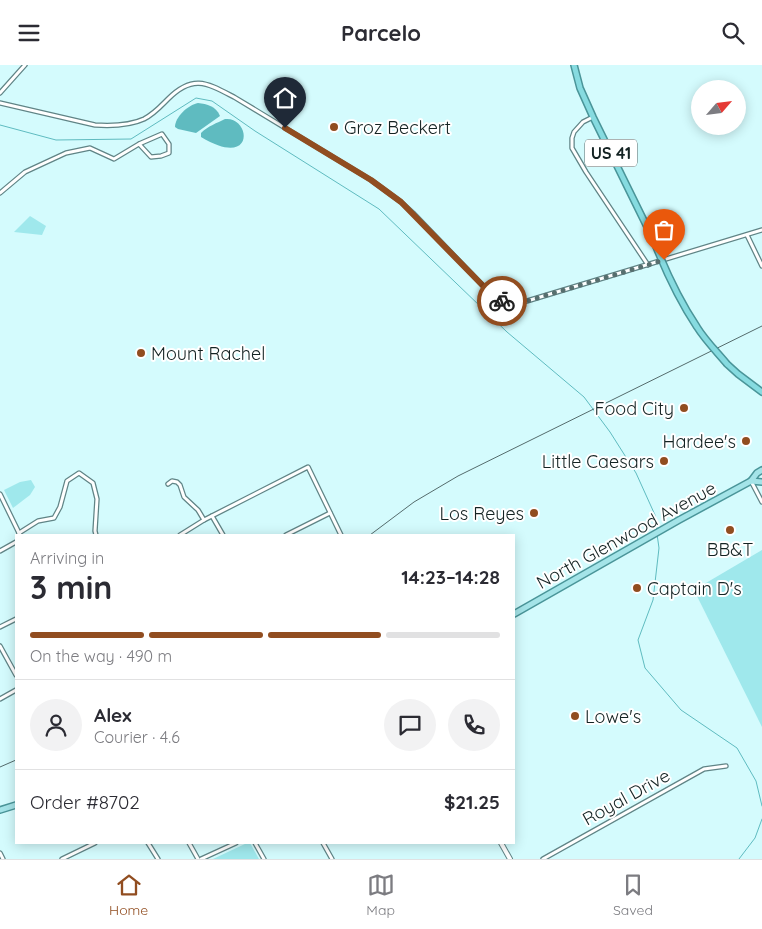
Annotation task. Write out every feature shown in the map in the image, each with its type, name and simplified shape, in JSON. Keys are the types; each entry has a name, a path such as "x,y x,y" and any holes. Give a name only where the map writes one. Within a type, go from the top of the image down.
{"highway":[{"name":"US 41","path":"574,65 580,88 593,117 653,239 679,299 706,340 727,364 762,392"}],"main road":[{"name":"North Glenwood Avenue","path":"515,613 751,481 756,473 762,470"},
{"path":"751,481 762,483"},
{"path":"0,810 15,805"}],"street":[{"path":"0,93 25,65"},
{"path":"0,103 94,125 122,125 134,123 145,118 183,87 191,84 213,86 388,192 413,213 493,296 506,302 517,303 527,301 762,230"},
{"path":"593,117 583,122 578,128 572,138 572,148 648,265"},
{"path":"0,193 25,172 66,153 90,148 114,159 139,143 162,135 169,144 169,153 150,157 139,143"},
{"path":"746,235 762,266"},
{"path":"182,534 204,520 308,467 340,534"},
{"path":"0,495 20,534 38,521 54,518 60,507 67,481 79,473 93,483 97,499 96,534"},
{"path":"168,484 172,481 180,485 184,497 198,510 204,520"},
{"path":"751,481 762,502"},
{"path":"288,534 330,513"},
{"path":"212,516 222,534"},
{"path":"0,551 15,543"},
{"path":"0,627 15,620"},
{"path":"0,647 15,673"},
{"path":"0,699 15,691"},
{"name":"Royal Drive","path":"543,859 704,769 726,766"},
{"path":"62,859 93,844"},
{"path":"149,844 158,859"},
{"path":"190,844 199,859 234,844"},
{"path":"256,844 264,859"},
{"path":"324,844 332,859"},
{"path":"502,844 510,859"},
{"path":"0,853 3,859"}],"shaded area":[{"path":"198,103 214,108 220,116 196,133 175,127 177,119 183,112 190,106"},
{"path":"225,119 234,120 240,125 243,139 240,145 232,148 219,146 201,137 201,133"},
{"path":"30,216 46,226 42,235 14,232"},
{"path":"31,480 35,487 30,495 13,508 4,490 20,482"},
{"path":"762,550 762,727 694,590"},
{"path":"245,844 251,844 259,859 213,859"}],"waterway":[{"path":"0,125 56,140 131,139 196,98 212,101 255,131 379,209 507,332 584,397 610,432 636,473 655,515 657,530"},
{"path":"657,534 659,548 653,600 638,640 645,668 681,710 737,748 756,781 762,806"},
{"path":"739,859 755,838 762,819"}],"railway":[{"path":"371,534 414,502 458,476 762,326"},
{"path":"0,767 15,760"}],"way so far":[{"path":"502,301 517,303 527,301 664,260"}],"place":[{"name":"Groz Beckert","path":"334,127"},
{"name":"Mount Rachel","path":"141,353"},
{"name":"Food City","path":"684,408"},
{"name":"Hardee's","path":"746,441"},
{"name":"Little Caesars","path":"664,461"},
{"name":"Los Reyes","path":"534,513"},
{"name":"BB&T","path":"730,530"},
{"name":"Captain D's","path":"637,588"},
{"name":"Lowe's","path":"575,716"}],"route":[{"path":"285,128 371,180 401,202 493,296 502,301"}]}
